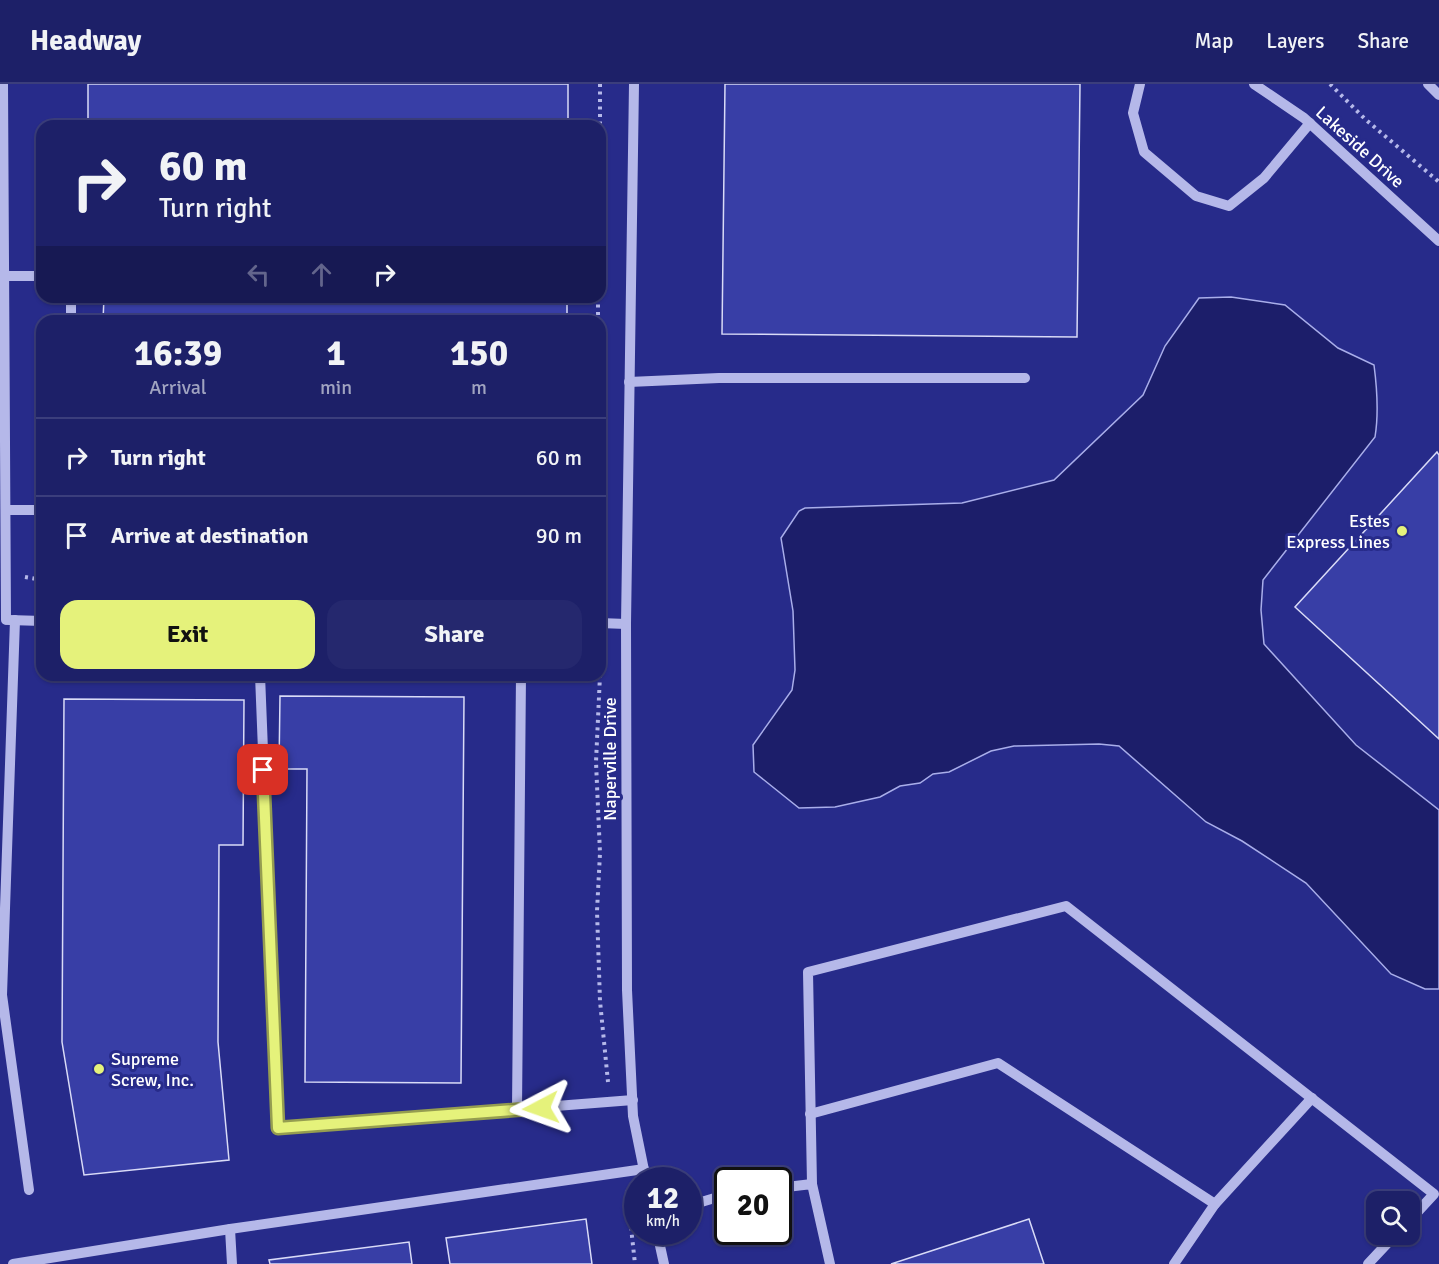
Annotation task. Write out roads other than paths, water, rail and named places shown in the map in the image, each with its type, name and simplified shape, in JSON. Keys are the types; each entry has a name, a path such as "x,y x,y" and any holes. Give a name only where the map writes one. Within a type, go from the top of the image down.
{"street":[{"path":"3,84 7,620 2,995 29,1190"},
{"name":"Naperville Drive","path":"634,84 626,624 627,990 633,1116 644,1167"},
{"path":"1140,84 1133,113 1144,153 1196,196 1229,206 1264,178 1310,123"},
{"name":"Lakeside Drive","path":"1254,84 1310,123 1439,241"},
{"path":"1428,84 1439,95"},
{"path":"3,276 36,276"},
{"path":"629,382 719,378 1025,378"},
{"path":"6,510 36,510"},
{"path":"7,620 36,621"},
{"path":"606,623 626,624"},
{"path":"260,681 278,1128 633,1100"},
{"path":"518,1109 521,681"},
{"path":"830,1264 812,1184 808,972 1066,906 1434,1194 1420,1209"},
{"path":"810,1114 998,1063 1215,1204"},
{"path":"1174,1264 1215,1204 1312,1098"},
{"path":"13,1264 230,1229 624,1172"},
{"path":"792,1186 812,1184"},
{"path":"230,1229 232,1264"},
{"path":"660,1245 664,1264"},
{"path":"1368,1264 1386,1245"}],"place":[{"name":"Estes Express Lines","path":"1402,531"},
{"name":"Supreme Screw, Inc.","path":"99,1069"}]}
